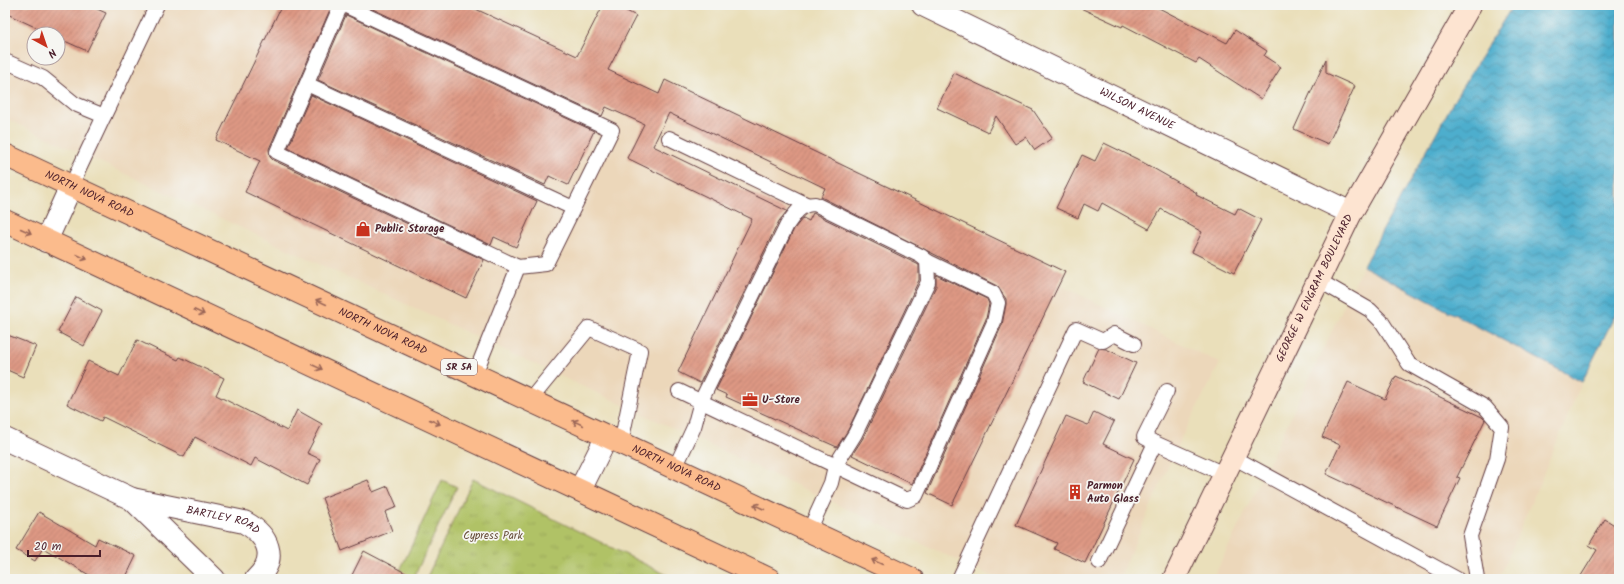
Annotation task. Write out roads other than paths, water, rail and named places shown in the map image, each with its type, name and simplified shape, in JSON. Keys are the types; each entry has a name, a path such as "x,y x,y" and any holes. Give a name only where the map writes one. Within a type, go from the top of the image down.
{"main road":[{"name":"GEORGE W ENGRAM BOULEVARD","path":"1174,579 1351,213 1470,5"},
{"name":"NORTH NOVA ROAD","path":"5,155 912,579"},
{"path":"5,222 770,579"}],"street":[{"name":"WILSON AVENUE","path":"923,5 1351,213"},
{"path":"46,241 71,186"},
{"name":"BARTLEY ROAD","path":"5,438 132,499 233,518 253,527 261,534 267,543 268,554 267,563 263,572 256,579"},
{"path":"580,490 614,439"},
{"name":"BARTLEY ROAD","path":"132,499 214,579"}],"lane":[{"path":"71,186 157,5"},
{"path":"343,5 612,130 546,264 518,267 276,152 307,84 343,5"},
{"path":"5,61 43,78 75,104 104,116"},
{"path":"307,84 573,208"},
{"path":"670,138 806,204 815,204 921,256 927,261 993,293 998,303 994,322 916,496 907,500 701,401 679,392"},
{"path":"675,468 694,427 701,401 787,225 797,211 806,204"},
{"path":"809,531 831,483 835,466 855,434 928,282 927,261"},
{"path":"474,374 518,267"},
{"path":"1318,280 1370,310 1382,322 1409,364 1485,407 1502,427 1497,459 1470,536 1477,579"},
{"path":"530,400 589,328 634,348 640,351 614,439"},
{"path":"959,579 1076,329 1103,341 1114,334 1134,344"},
{"path":"1167,391 1144,437 1156,443 1228,466 1457,579"},
{"path":"1099,562 1156,443"}],"water":[{"path":"1513,5 1619,5 1619,307 1582,382 1363,266 1456,97"}],"place":[{"name":"Public Storage","path":"363,229"},
{"name":"U-Store","path":"750,400"},
{"name":"Parmon Auto Glass","path":"1075,492"}],"park label":[{"name":"Cypress Park","path":"493,536"}]}
